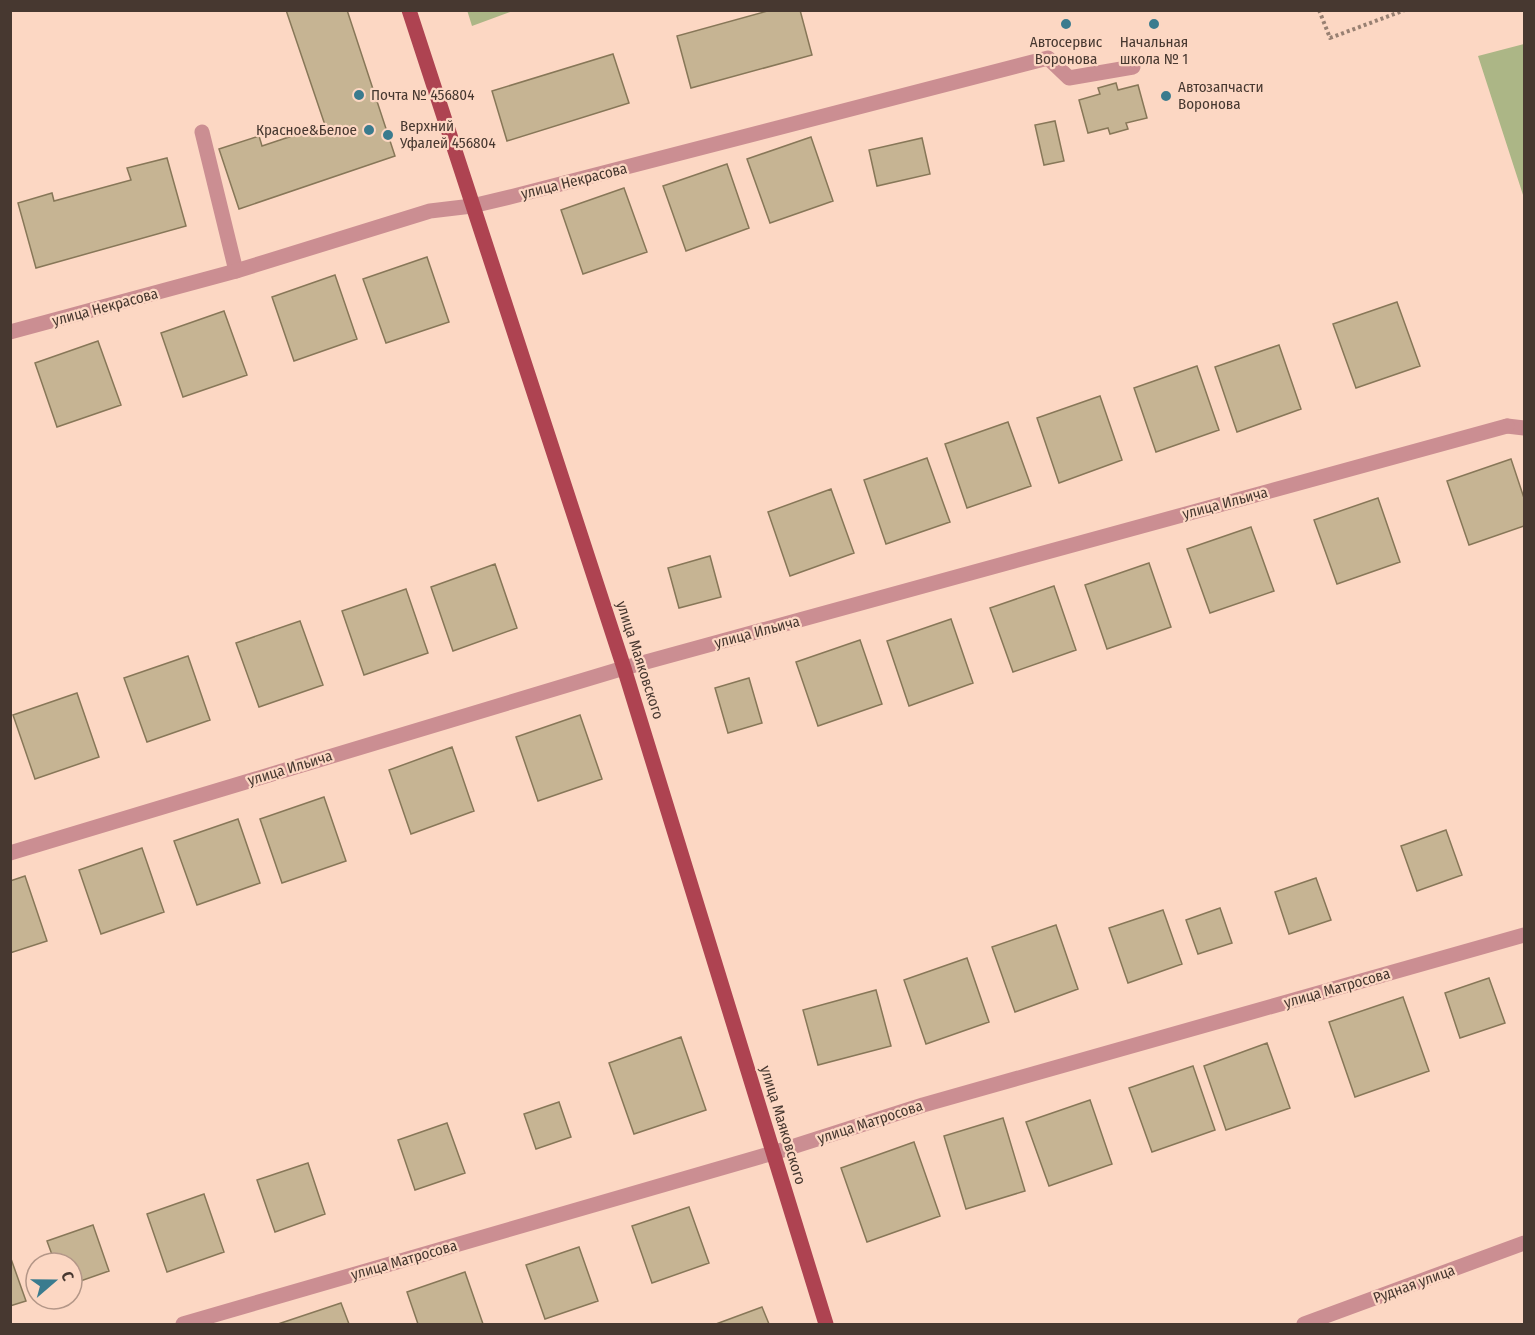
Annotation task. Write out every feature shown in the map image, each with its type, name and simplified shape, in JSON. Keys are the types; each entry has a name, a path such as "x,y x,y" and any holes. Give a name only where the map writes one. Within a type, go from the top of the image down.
{"main road":[{"name":"улица Маяковского","path":"409,10 624,668 826,1324"}],"street":[{"name":"улица Некрасова","path":"10,332 236,271 430,211 472,206 1048,58 1069,78 1133,67"},
{"path":"202,132 236,271"},
{"name":"улица Ильича","path":"10,853 624,668 1507,426 1524,428"},
{"name":"улица Матросова","path":"183,1324 773,1153 923,1105 1524,935"},
{"name":"Рудная улица","path":"1304,1324 1524,1243"}],"path":[{"path":"1319,10 1330,38 1405,10"}],"green space":[{"path":"467,10 513,10 513,11 472,26"},
{"path":"1524,44 1524,198 1478,56"}],"building":[{"path":"286,10 347,10 395,156 239,209 219,149 259,136 262,146 325,125"},
{"path":"771,10 800,10 812,55 691,88 677,36"},
{"path":"613,54 629,103 507,141 492,91"},
{"path":"1116,83 1118,90 1138,85 1147,118 1126,123 1128,129 1110,134 1108,128 1088,133 1079,100 1100,94 1098,88"},
{"path":"1055,121 1064,161 1044,165 1035,125"},
{"path":"811,137 833,201 770,223 747,159"},
{"path":"922,138 930,174 877,186 869,150"},
{"path":"167,158 186,226 36,268 18,203 52,193 54,201 131,180 127,168"},
{"path":"727,164 749,228 686,251 663,186"},
{"path":"624,188 647,252 583,274 561,210"},
{"path":"427,257 449,322 386,343 363,279"},
{"path":"335,275 357,339 294,361 272,297"},
{"path":"1397,302 1420,366 1356,388 1333,324"},
{"path":"224,311 247,375 183,397 161,333"},
{"path":"98,341 121,405 57,427 35,363"},
{"path":"1279,345 1301,409 1237,432 1215,367"},
{"path":"1197,366 1219,430 1156,452 1134,388"},
{"path":"1100,396 1122,460 1059,483 1037,418"},
{"path":"1008,422 1031,486 967,508 945,444"},
{"path":"927,458 950,522 886,544 864,480"},
{"path":"1511,459 1524,498 1524,526 1469,545 1447,481"},
{"path":"831,489 854,553 790,576 768,512"},
{"path":"1378,498 1400,562 1337,584 1314,520"},
{"path":"1251,527 1274,591 1210,613 1187,549"},
{"path":"710,556 721,597 679,608 668,568"},
{"path":"1149,563 1171,627 1107,649 1085,585"},
{"path":"495,564 517,628 453,651 431,587"},
{"path":"1054,586 1076,650 1013,672 990,608"},
{"path":"406,589 428,653 364,675 342,611"},
{"path":"951,619 973,683 909,706 887,641"},
{"path":"300,621 323,685 259,707 236,643"},
{"path":"860,640 882,704 818,726 796,662"},
{"path":"188,656 210,720 147,742 124,678"},
{"path":"749,678 762,723 728,733 715,688"},
{"path":"77,693 99,757 35,779 13,715"},
{"path":"580,715 602,779 538,801 516,737"},
{"path":"452,747 474,811 411,834 389,770"},
{"path":"324,797 346,861 282,883 260,819"},
{"path":"238,819 260,883 197,905 174,841"},
{"path":"1446,830 1462,875 1417,891 1401,846"},
{"path":"142,848 164,912 101,934 79,870"},
{"path":"25,876 47,941 10,953 10,881"},
{"path":"1316,878 1331,920 1289,934 1275,892"},
{"path":"1220,908 1232,943 1198,954 1186,920"},
{"path":"1163,910 1182,964 1128,983 1109,928"},
{"path":"1056,925 1078,989 1015,1012 992,947"},
{"path":"967,958 989,1022 926,1044 904,980"},
{"path":"1489,978 1505,1023 1460,1038 1445,993"},
{"path":"876,990 891,1046 818,1065 803,1010"},
{"path":"1403,997 1429,1071 1355,1097 1329,1022"},
{"path":"681,1037 706,1110 634,1134 609,1063"},
{"path":"1267,1043 1290,1108 1226,1130 1204,1066"},
{"path":"1193,1066 1215,1130 1152,1152 1129,1088"},
{"path":"1090,1100 1112,1164 1049,1186 1026,1122"},
{"path":"559,1102 571,1137 536,1149 524,1114"},
{"path":"1003,1118 1025,1191 966,1209 944,1136"},
{"path":"447,1123 465,1173 415,1190 398,1140"},
{"path":"914,1142 940,1216 867,1242 841,1168"},
{"path":"308,1163 325,1214 275,1232 257,1180"},
{"path":"204,1194 224,1252 167,1272 147,1214"},
{"path":"689,1207 709,1263 652,1283 632,1226"},
{"path":"93,1225 109,1271 84,1280 84,1251 51,1251 47,1241"},
{"path":"579,1247 598,1301 545,1319 526,1265"},
{"path":"10,1256 24,1295 24,1302 10,1306"},
{"path":"465,1272 483,1324 418,1324 407,1292"},
{"path":"341,1303 349,1324 278,1324"},
{"path":"762,1307 769,1324 716,1324"}],"place":[{"name":"Автосервис Воронова","path":"1066,24"},
{"name":"Начальная школа № 1","path":"1154,24"},
{"name":"Почта № 456804","path":"359,95"},
{"name":"Автозапчасти Воронова","path":"1166,96"},
{"name":"Красное&Белое","path":"369,130"},
{"name":"Верхний Уфалей 456804","path":"388,135"}]}
